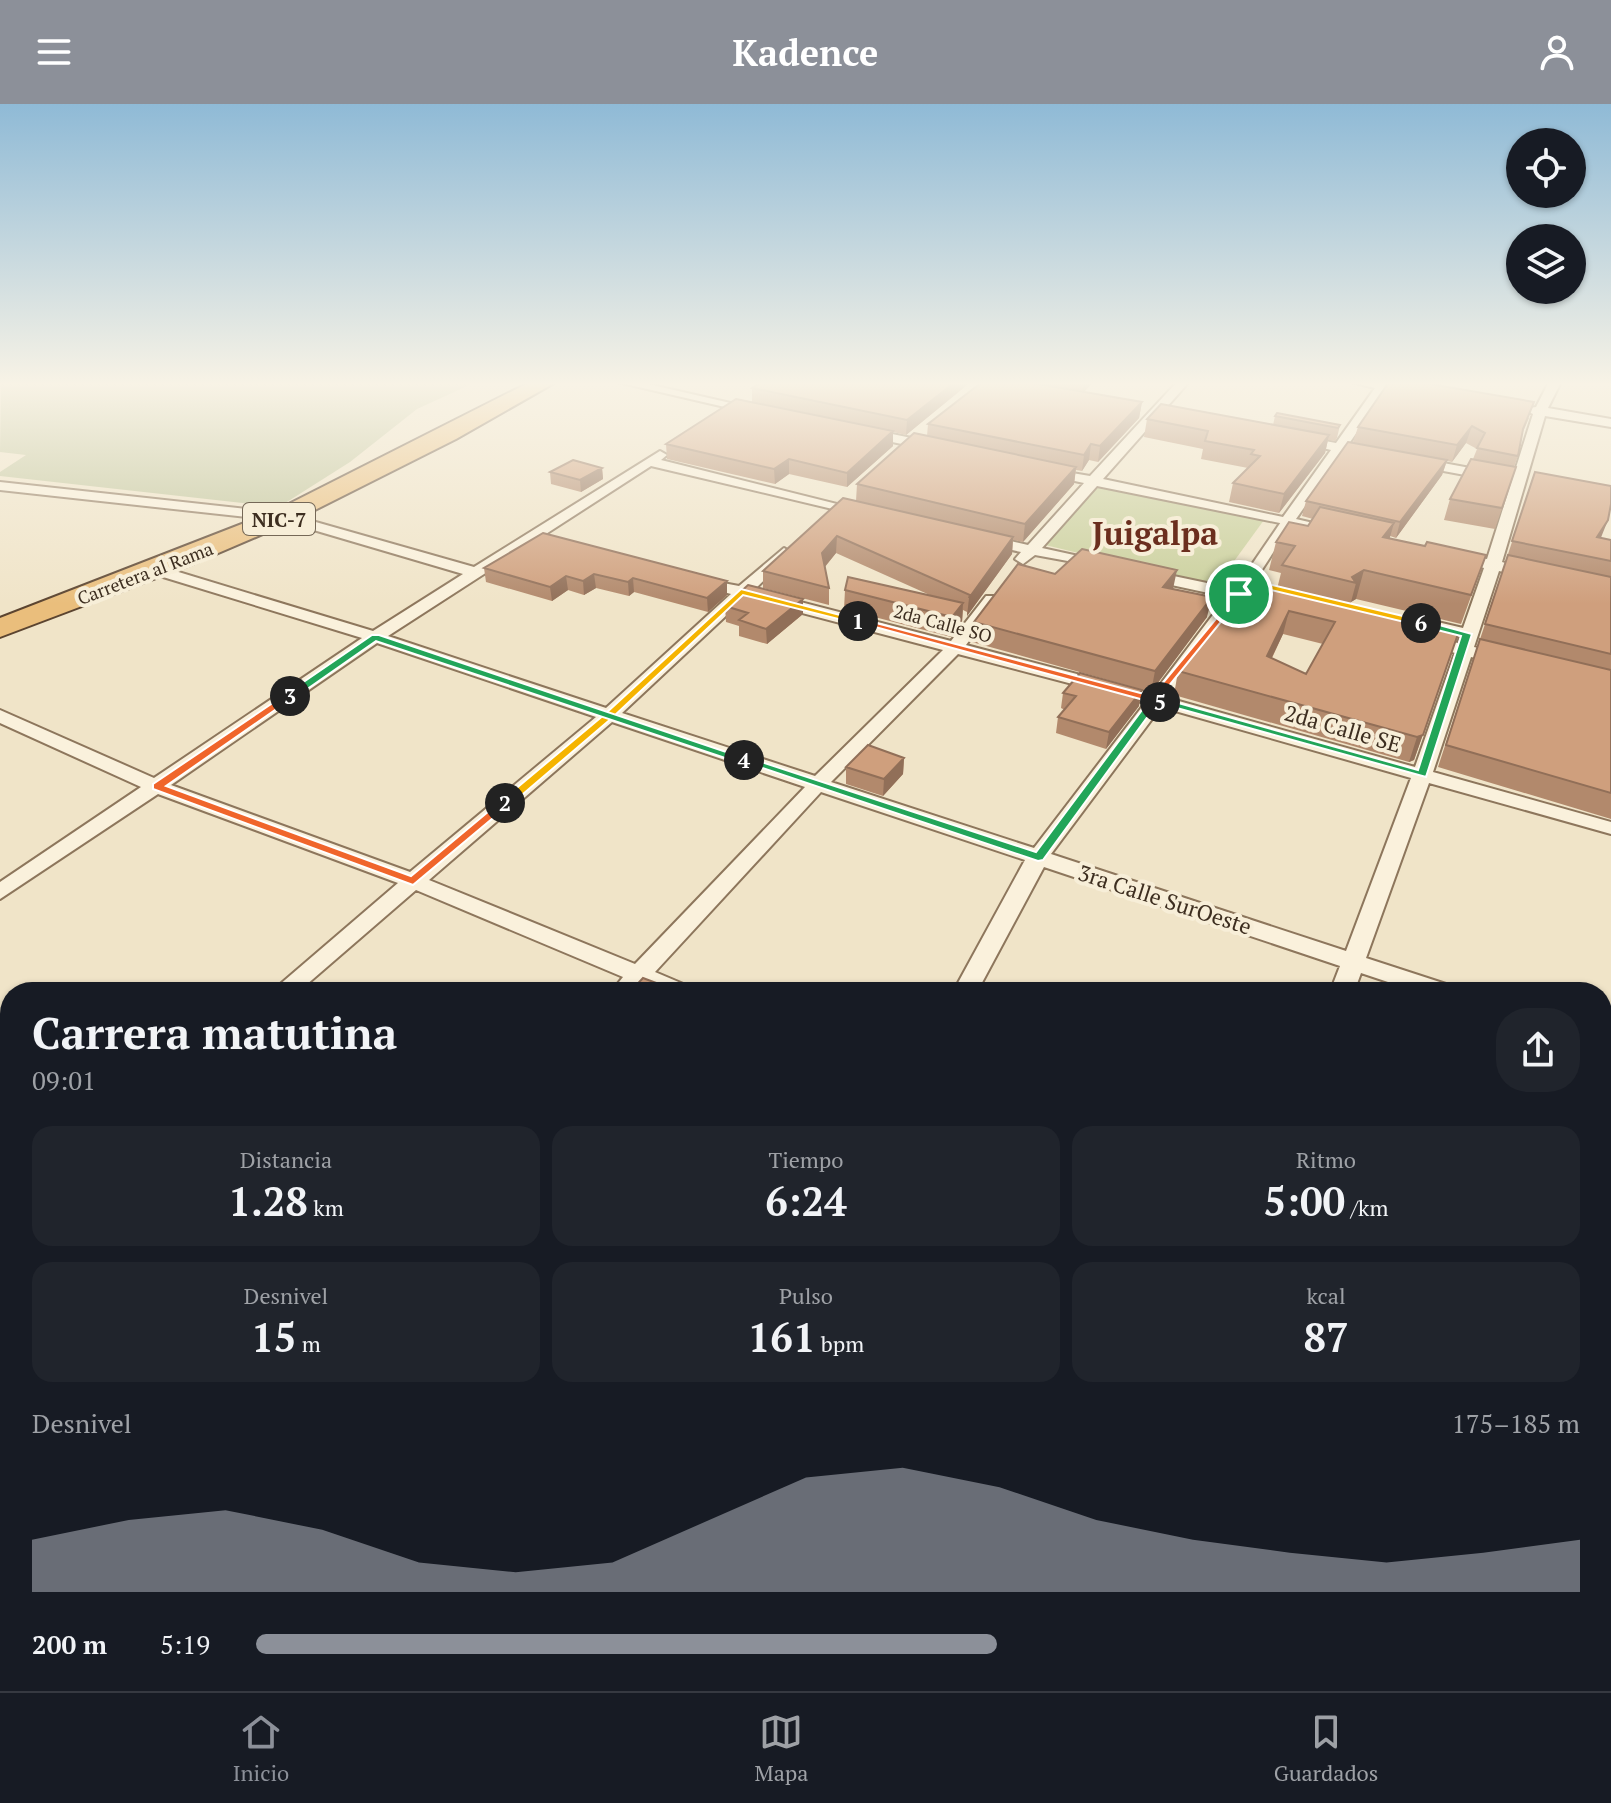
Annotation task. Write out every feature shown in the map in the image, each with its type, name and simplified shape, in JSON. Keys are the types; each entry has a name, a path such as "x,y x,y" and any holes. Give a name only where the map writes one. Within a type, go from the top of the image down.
{"highway":[{"name":"Carretera al Rama","path":"2,626 156,570 284,517 406,456"}],"street":[{"path":"0,892 375,637 475,572 542,539 659,456"},
{"path":"889,460 894,456"},
{"path":"633,982 818,784 956,646 1029,551 1115,456"},
{"path":"970,982 1038,857 1243,588 1334,456"},
{"path":"1383,456 1529,483"},
{"path":"1345,982 1422,775 1491,565 1529,483 1533,456"},
{"path":"650,462 881,516"},
{"path":"1032,468 1345,534"},
{"path":"0,486 284,517 475,572"},
{"path":"816,525 858,488"},
{"path":"0,501 34,490"},
{"path":"970,537 1126,571 1243,588 1277,589"},
{"path":"295,982 608,716 795,544"},
{"path":"1433,553 1551,578"},
{"name":"3ra Calle SurOeste","path":"156,570 375,637 1414,982"},
{"name":"2da Calle SO","path":"682,576 1155,700"},
{"path":"1243,588 1283,605"},
{"path":"1406,628 1465,642 1522,664"},
{"name":"2da Calle SE","path":"1155,700 1611,828"},
{"path":"0,716 158,787 413,881 654,982"}],"green space":[{"path":"24,456 358,456 279,507 0,476 0,472"},
{"path":"1100,484 1264,520 1216,586 1041,544"}],"building":[{"path":"718,456 866,456 847,473 789,459 774,469"},
{"path":"888,456 1024,456 1076,467 1025,524 857,484"},
{"path":"1260,456 1313,456 1284,494 1233,483"},
{"path":"1338,456 1425,456 1447,460 1400,522 1306,501"},
{"path":"1471,459 1516,467 1502,508 1450,499"},
{"path":"573,460 602,468 580,480 550,472"},
{"path":"1535,472 1611,486 1608,520 1597,537 1611,540 1611,561 1512,541"},
{"path":"843,498 1013,537 969,598 970,595 837,536 822,553 829,588 763,571"},
{"path":"1320,507 1394,523 1383,537 1425,546 1427,542 1486,555 1471,595 1364,570 1352,577 1356,583 1282,565 1295,546 1276,542 1289,522 1308,526"},
{"path":"543,533 727,581 707,598 633,578 628,582 594,574 583,581 566,576 550,587 484,568"},
{"path":"1082,549 1177,570 1163,587 1212,597 1155,671 974,622 1018,564 1055,574"},
{"path":"1508,555 1611,577 1611,654 1485,624"},
{"path":"848,577 963,603 952,617 845,590"},
{"path":"1247,582 1459,631 1423,735 1417,737 1178,671","holes":["1289,611 1335,622 1306,674 1267,656"]},
{"path":"748,585 803,599 766,629 739,620 748,613 725,606"},
{"path":"1480,639 1611,670 1611,793 1446,745"},
{"path":"1080,673 1142,690 1109,732 1058,717 1076,696 1063,693"},
{"path":"868,745 904,758 884,779 846,767"}],"district":[{"name":"Juigalpa","path":"1155,533"}],"route":[{"path":"1239,594 1155,700 741,592 608,716 413,881 158,787 375,637 608,716 1038,857 1155,700 1422,775 1467,634 1247,582 1239,594"}]}
